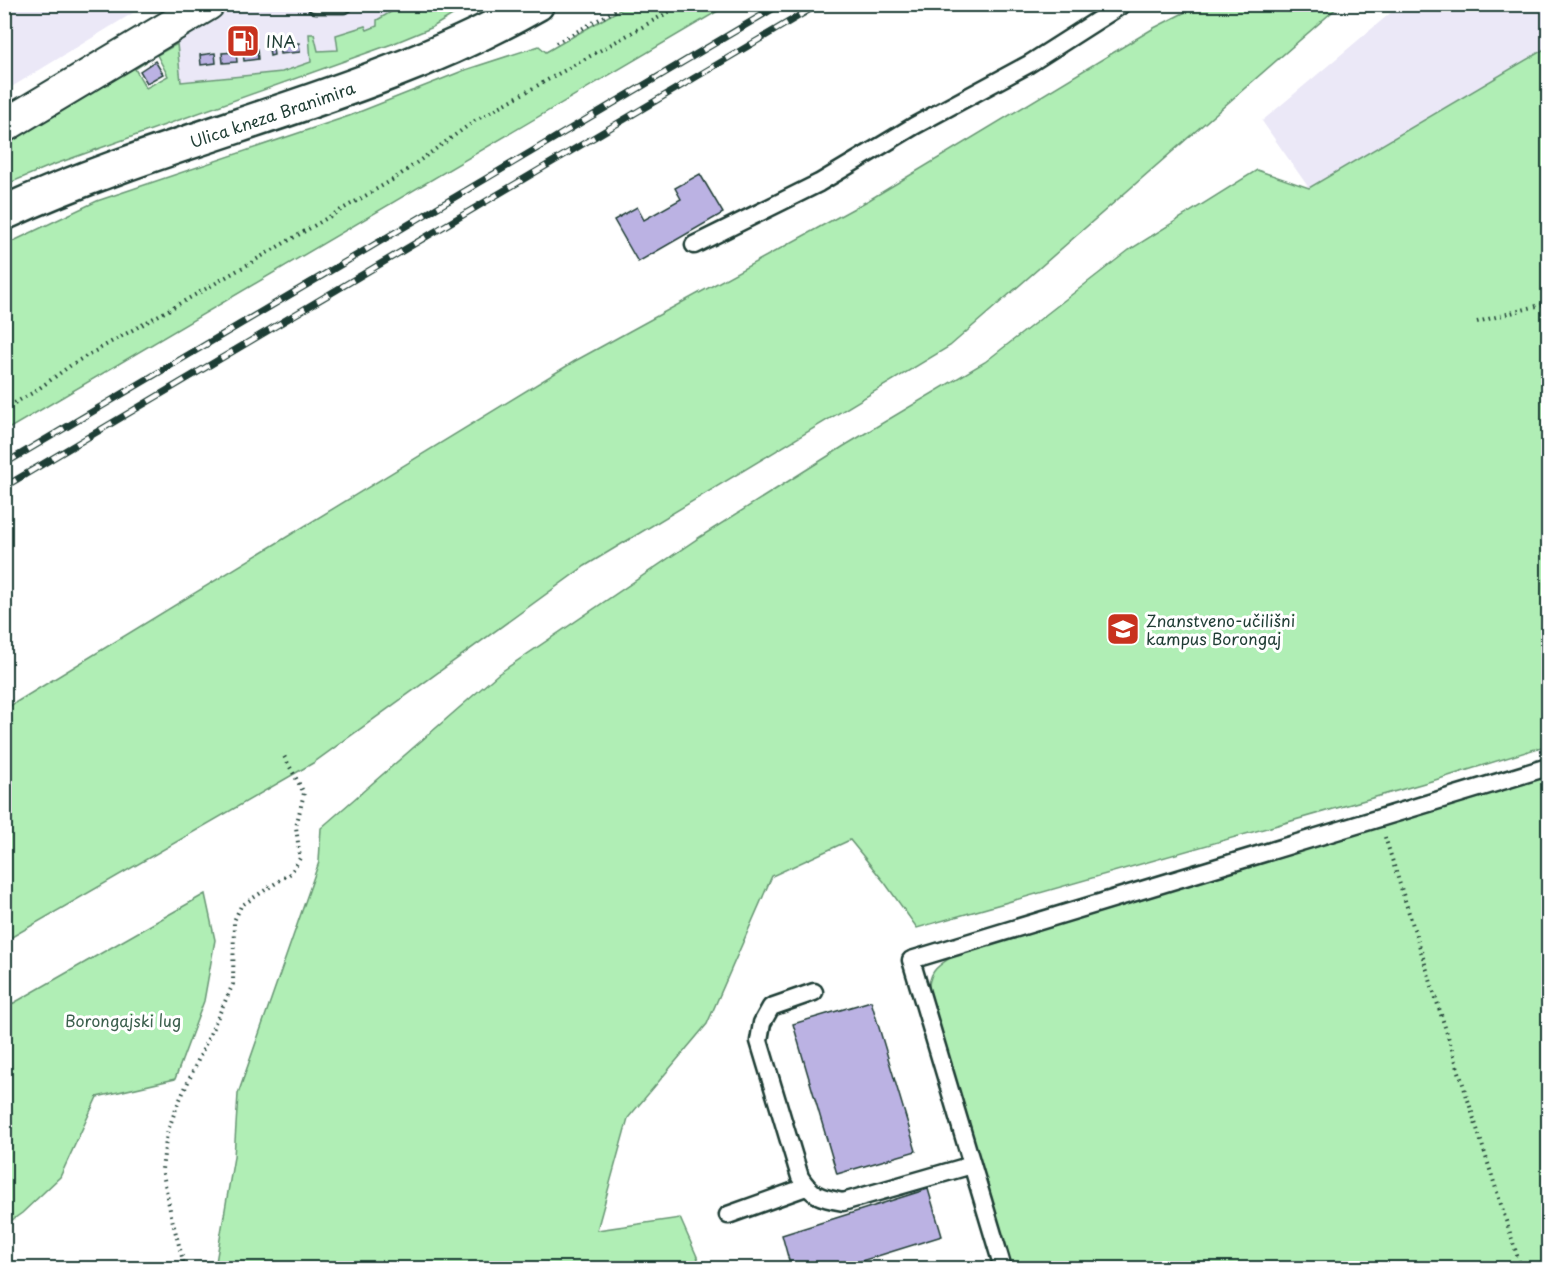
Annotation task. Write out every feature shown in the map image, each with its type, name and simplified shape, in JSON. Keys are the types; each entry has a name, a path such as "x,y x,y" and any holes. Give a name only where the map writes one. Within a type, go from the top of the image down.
{"main road":[{"name":"Ulica kneza Branimira","path":"4,213 80,180 395,71 472,38 537,4"}],"street":[{"path":"4,126 208,4"}],"lane":[{"path":"316,4 344,4"},
{"path":"694,245 819,183 914,126 1029,64 1123,4"},
{"path":"1003,1269 910,960 1548,767"},
{"path":"814,992 771,1007 762,1023 759,1041 800,1177 806,1187 824,1199 843,1202 972,1165"},
{"path":"728,1215 806,1187"}],"path":[{"path":"556,43 627,4"},
{"path":"4,409 34,392 74,363 394,179 476,120 683,4"},
{"path":"1477,322 1548,303"},
{"path":"185,1269 162,1168 167,1133 233,984 234,921 241,906 291,873 300,858 296,827 304,793 284,756"},
{"path":"1379,819 1521,1269"}],"shaded area":[{"path":"5,4 146,4 146,5 5,91"},
{"name":"INA","path":"240,5 403,5 378,19 377,25 367,30 365,27 336,35 339,50 317,51 314,34 312,62 282,72 181,82 177,39"},
{"path":"1400,5 1548,5 1548,47 1309,188 1262,121"}],"green space":[{"path":"403,5 469,5 431,28 392,44 50,166 5,185 4,146 14,136 144,58 146,62 135,69 146,88 168,76 157,55 177,44 181,82 282,72 311,62 309,34 314,34 318,51 338,50 336,35 365,26 367,30 377,26 377,20"},
{"path":"628,5 728,5 5,431 5,245 97,201 349,116 465,70 539,46 546,52"},
{"path":"1199,5 1340,5 950,346 585,566 313,763 5,941 5,709 575,361 869,200 1154,28"},
{"path":"1548,47 1548,745 1442,778 917,928 850,840 772,876 707,1024 628,1118 597,1230 680,1218 702,1268 215,1268 234,1157 238,1094 319,862 321,828 498,674 700,537 844,446 985,362 1129,250 1257,170 1309,188"},
{"path":"1548,774 1548,1268 1009,1268 928,994 930,979 935,969 956,954"},
{"name":"Borongajski lug","path":"205,894 215,940 204,1001 175,1079 97,1097 60,1177 22,1213 5,1225 5,1008"}],"building":[{"path":"299,43 300,52 280,54 279,45"},
{"path":"269,48 273,48 274,55 270,56"},
{"path":"257,49 258,59 244,61 243,51"},
{"path":"236,52 237,62 223,63 222,53"},
{"path":"215,53 216,63 201,65 200,55"},
{"path":"155,61 163,74 147,83 140,71"},
{"path":"700,174 723,213 638,262 614,220 637,207 644,220 681,199 675,188"},
{"path":"871,1001 916,1151 837,1174 793,1024"},
{"path":"928,1189 942,1236 839,1268 791,1268 782,1235"}],"railway":[{"path":"4,464 781,4"},
{"path":"4,487 819,4"}],"place":[{"name":"INA","path":"243,41"},
{"name":"Znanstveno-učilišni kampus Borongaj","path":"1123,629"}]}
